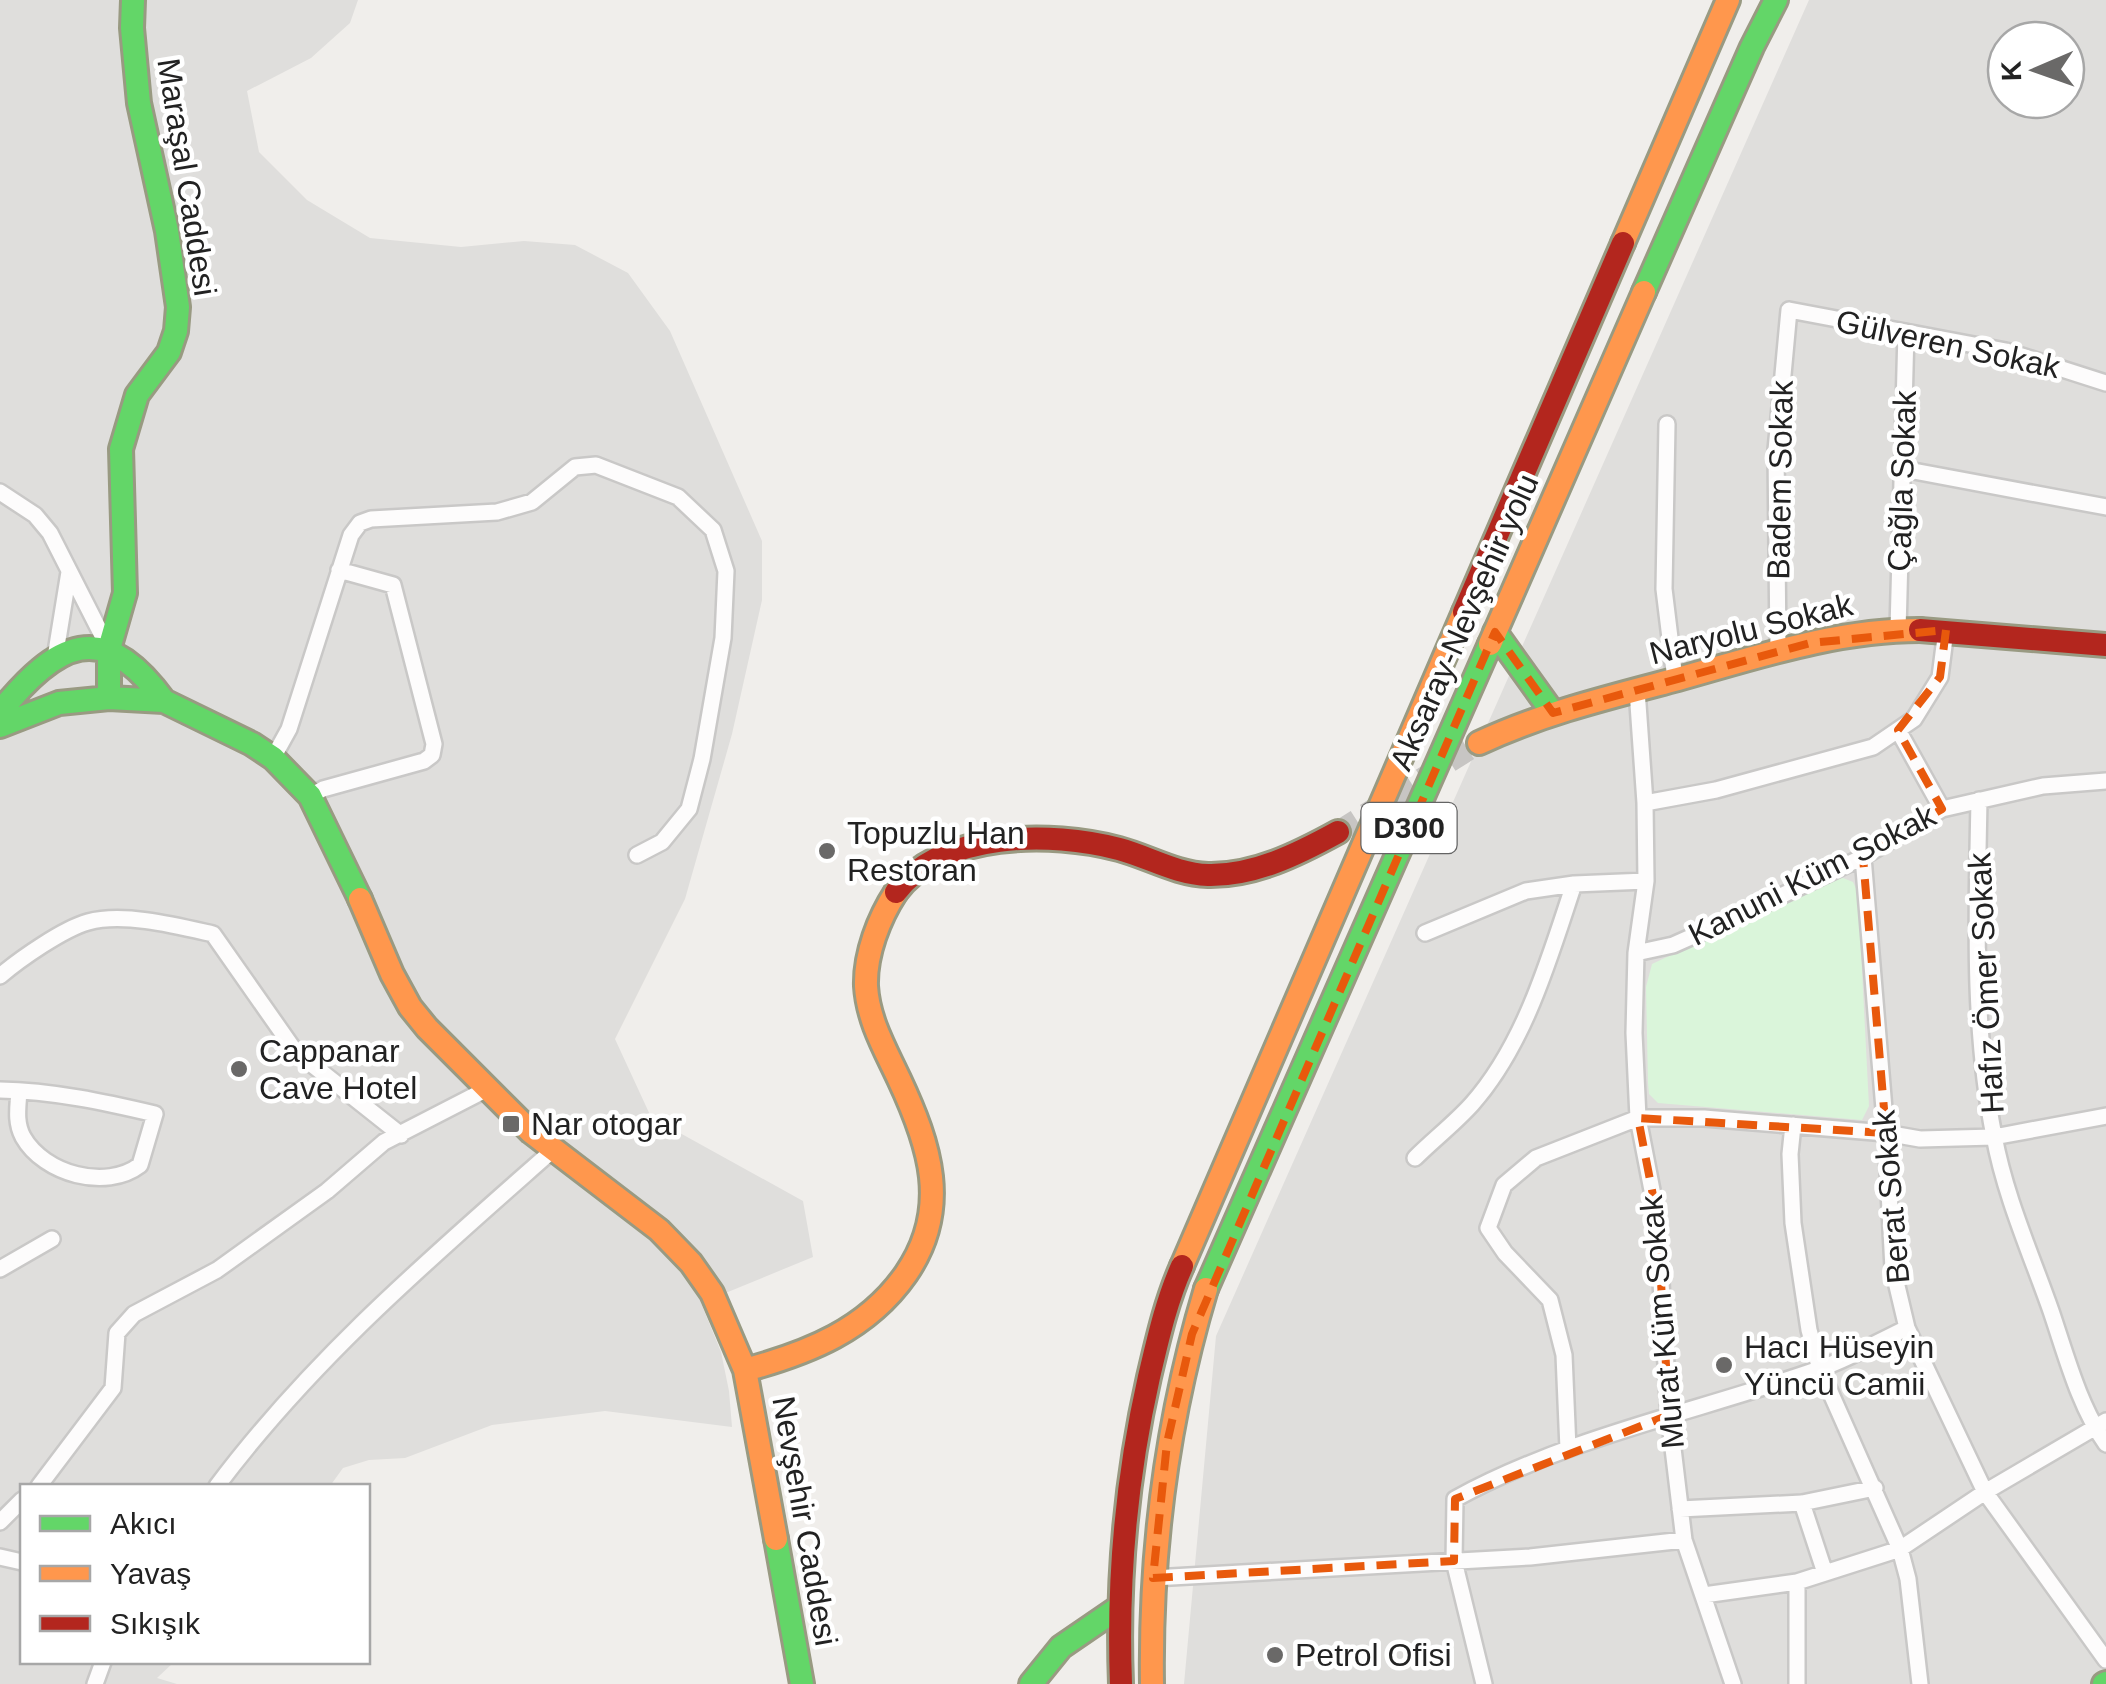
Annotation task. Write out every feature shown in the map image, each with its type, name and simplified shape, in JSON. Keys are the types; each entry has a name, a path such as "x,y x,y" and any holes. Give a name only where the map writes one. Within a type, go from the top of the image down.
{"main road":[{"name":"Maraşal Caddesi","path":"109,698 108,649 125,593 121,449 137,396 169,352 178,307 167,232 139,102 133,0"},
{"name":"Aksaray-Nevşehir yolu","path":"1121,1684 1118,1608 1128,1476 1169,1295 1728,0"},
{"name":"Aksaray-Nevşehir yolu","path":"1152,1684 1153,1578 1166,1442 1182,1368 1208,1284 1776,0"},
{"name":"Naryolu Sokak","path":"1479,743 1553,714 1840,636 1946,630 2106,645"},
{"path":"1495,632 1553,714"},
{"path":"0,712 32,674 54,658 80,650 108,649 142,671 164,702"},
{"path":"54,658 59,703"},
{"path":"0,726 59,703 109,698 164,702 222,728 273,758 310,796 346,864 410,1008 552,1150"},
{"path":"744,1370 814,1351 861,1324 904,1278 921,1254 932,1225 934,1190 930,1162 867,996 869,956 879,924 906,881 942,854 963,847 1074,842 1122,850 1186,872 1232,873 1280,861 1338,832"},
{"name":"Nevşehir Caddesi","path":"552,1150 659,1230 690,1263 725,1318 744,1370 802,1684"},
{"path":"1032,1684 1061,1647 1118,1608"}],"street":[{"path":"1752,47 1788,0"},
{"name":"Gülveren Sokak","path":"1789,310 2006,351 2106,383"},
{"name":"Badem Sokak","path":"1778,650 1776,450 1789,310"},
{"name":"Çağla Sokak","path":"1898,630 1906,332"},
{"path":"1667,424 1664,590 1674,679"},
{"path":"273,758 289,729 350,535 360,523 370,519 497,512 532,502 575,468 596,466 678,497 714,530 726,572 723,638 702,759 688,809 662,842 637,855"},
{"path":"1903,469 2106,507"},
{"path":"0,492 35,515 50,532 108,649"},
{"path":"310,796 424,761 432,755 434,744 392,585 339,570"},
{"path":"54,658 69,572"},
{"path":"1645,803 1716,790 1873,748 1914,719 1940,676 1946,630"},
{"name":"Murat Küm Sokak","path":"1637,690 1646,881 1636,953 1638,1118 1657,1216 1670,1415 1684,1540 1733,1684"},
{"path":"1898,730 1942,809"},
{"name":"Kanuni Küm Sokak","path":"1636,953 1673,945 1863,857 1942,809 2042,786 2106,781"},
{"name":"Hafız Ömer Sokak","path":"1979,800 1977,914 1982,1044 1994,1137 2012,1199 2106,1444"},
{"name":"Berat Sokak","path":"1863,857 1893,1269 1907,1328 1985,1492 2106,1660"},
{"path":"1424,933 1526,891 1646,881"},
{"path":"1415,1158 1472,1104 1503,1060 1545,970 1574,884"},
{"path":"0,976 22,958 88,922 152,920 214,934 294,1051 401,1134"},
{"path":"41,1484 113,1388 117,1333 134,1314 217,1270 327,1191 384,1142 487,1089"},
{"path":"0,1090 20,1091 76,1098 155,1114 140,1165 117,1177 66,1172 24,1139 17,1114 20,1091"},
{"path":"1568,1450 1564,1355 1550,1300 1505,1253 1488,1228 1504,1185 1536,1158 1638,1118 1704,1118 1920,1139 1994,1137 2106,1116"},
{"path":"1793,1125 1793,1223 1809,1330 1820,1369 1900,1550 1908,1579 1920,1684"},
{"path":"219,1484 269,1420 347,1335 552,1150"},
{"path":"0,1269 52,1239"},
{"path":"1484,1684 1454,1561 1456,1498 1491,1479 1568,1450 1820,1369 1907,1328"},
{"path":"1704,1595 1797,1582 1900,1550 1985,1492 2100,1424"},
{"path":"1680,1509 1802,1503 1875,1488"},
{"path":"0,1522 20,1502"},
{"path":"1802,1503 1825,1573"},
{"path":"1153,1578 1530,1558 1684,1540"},
{"path":"1797,1582 1797,1684"}],"highlighted area":[{"path":"1946,630 1940,677 1898,730 1942,809 1863,857 1886,1133 1638,1118 1657,1216 1669,1415 1455,1499 1454,1561 1153,1578 1167,1443 1192,1334 1495,632 1553,713 1810,643"}],"shaded area":[{"path":"0,0 358,0 350,23 311,58 247,91 259,152 307,200 370,238 461,247 524,241 575,245 628,273 670,331 762,541 762,600 732,734 685,899 615,1039 651,1117 803,1201 813,1257 701,1303 721,1352 732,1427 605,1411 492,1425 405,1458 369,1460 343,1468 331,1484 20,1484 20,1664 172,1664 157,1678 177,1684 0,1684"},
{"path":"1809,0 2106,0 2106,1684 1184,1684 1216,1336"}],"green space":[{"path":"1843,878 1853,882 1858,893 1869,1106 1862,1120 1658,1103 1649,1094 1648,1083 1646,987 1652,964 1831,880"}],"tunnel":[{"path":"1338,832 1479,743"}],"traffic: fast":[{"path":"109,698 109,649 125,593 121,449 137,395 169,352 178,307 167,231 139,103 133,0"},
{"path":"1644,292 1776,0"},
{"path":"1495,632 1553,713"},
{"path":"1206,1289 1490,644"},
{"path":"0,712 41,669 80,649 100,649 121,657 142,674 164,701"},
{"path":"0,726 59,703 109,698 164,701 273,758 310,796 360,899"},
{"path":"776,1539 802,1684"},
{"path":"1031,1684 1061,1647 1118,1608"}],"traffic: slow":[{"path":"1623,243 1728,0"},
{"path":"1490,644 1644,292"},
{"path":"1182,1266 1464,612"},
{"path":"1479,743 1577,706 1767,654 1858,635 1920,630"},
{"path":"745,1370 791,1356 855,1325 906,1274 928,1225 932,1201 927,1153 867,999 868,961 874,937 896,892"},
{"path":"360,899 392,974 427,1028 531,1132 659,1230 691,1263 712,1293 745,1370 776,1539"},
{"path":"1152,1684 1154,1583 1164,1484 1181,1386 1206,1289"}],"traffic: jam":[{"path":"1464,612 1623,243"},
{"path":"1920,630 2106,645"},
{"path":"896,892 916,872 941,857 999,841 1092,843 1185,872 1208,875 1259,868 1338,832"},
{"path":"1121,1684 1122,1568 1134,1453 1159,1335 1182,1266"}],"place":[{"name":"Topuzlu Han Restoran","path":"827,851"},
{"name":"Cappanar Cave Hotel","path":"239,1069"},
{"name":"Nar otogar","path":"511,1124"},
{"name":"Hacı Hüseyin Yüncü Camii","path":"1724,1365"},
{"name":"Petrol Ofisi","path":"1275,1655"}]}
